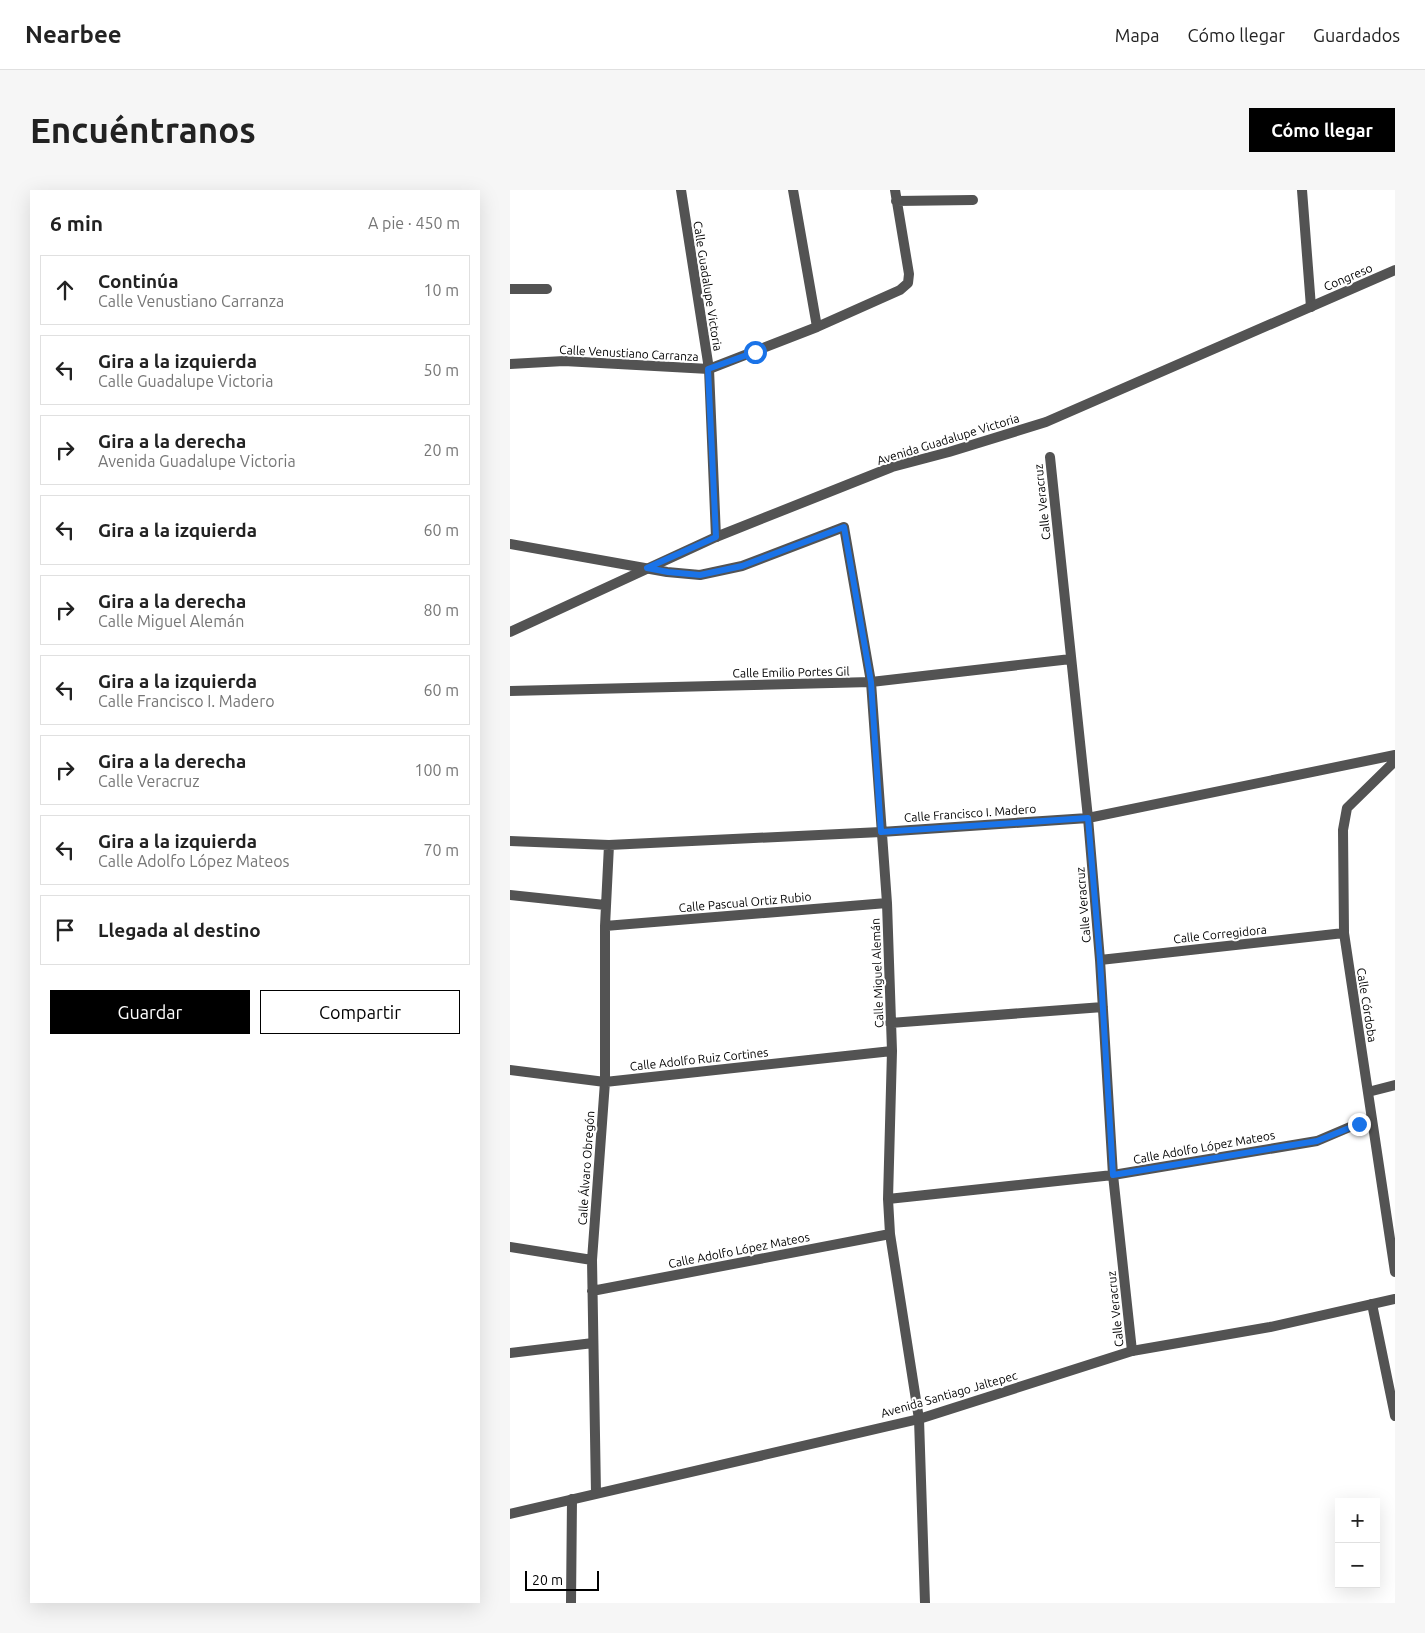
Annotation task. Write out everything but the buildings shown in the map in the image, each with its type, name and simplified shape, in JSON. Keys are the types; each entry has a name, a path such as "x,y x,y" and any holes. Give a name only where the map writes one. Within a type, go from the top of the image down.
{"street":[{"name":"Calle Guadalupe Victoria","path":"681,190 708,369 716,537"},
{"path":"793,190 817,327"},
{"path":"895,190 896,201 973,200"},
{"path":"1302,190 1311,307"},
{"name":"Calle Venustiano Carranza","path":"510,364 564,361 708,369 817,327 900,290 908,282 909,274 896,201"},
{"name":"Congreso","path":"1311,307 1395,270"},
{"path":"510,289 547,289"},
{"name":"Avenida Guadalupe Victoria","path":"510,632 716,537 892,467 950,452 1046,422 1311,307"},
{"name":"Calle Veracruz","path":"1050,456 1088,818 1100,960 1113,1175 1132,1351"},
{"name":"Calle Miguel Alemán","path":"647,568 700,575 742,566 844,527 871,682 887,903 892,1051 888,1199 890,1234 919,1419 925,1603"},
{"path":"510,544 647,568"},
{"name":"Calle Emilio Portes Gil","path":"510,692 871,682 1071,659"},
{"name":"Calle Francisco I. Madero","path":"510,841 608,845 881,832 1088,818 1395,755"},
{"name":"Calle Córdoba","path":"1395,760 1347,808 1343,830 1344,933 1395,1272"},
{"name":"Calle Álvaro Obregón","path":"596,1493 592,1260 605,1082 605,926 608,845"},
{"path":"510,895 606,905"},
{"name":"Calle Pascual Ortiz Rubio","path":"605,926 887,903"},
{"name":"Calle Corregidora","path":"1100,960 1344,933"},
{"path":"890,1023 1103,1007"},
{"name":"Calle Adolfo Ruiz Cortines","path":"510,1070 605,1082 892,1051"},
{"path":"1368,1092 1395,1085"},
{"name":"Calle Adolfo López Mateos","path":"888,1199 1113,1175 1317,1141 1371,1118"},
{"name":"Calle Adolfo López Mateos","path":"592,1291 890,1234"},
{"path":"510,1247 592,1260"},
{"name":"Avenida Santiago Jaltepec","path":"510,1514 919,1419 1132,1351 1270,1327 1395,1299"},
{"path":"1372,1304 1395,1416"},
{"path":"510,1353 593,1344"},
{"path":"571,1603 572,1499"}],"route":[{"path":"755,352 708,369 716,537 647,568 700,575 742,566 844,527 871,682 881,832 1088,818 1100,960 1113,1175 1317,1141 1359,1124"}]}
